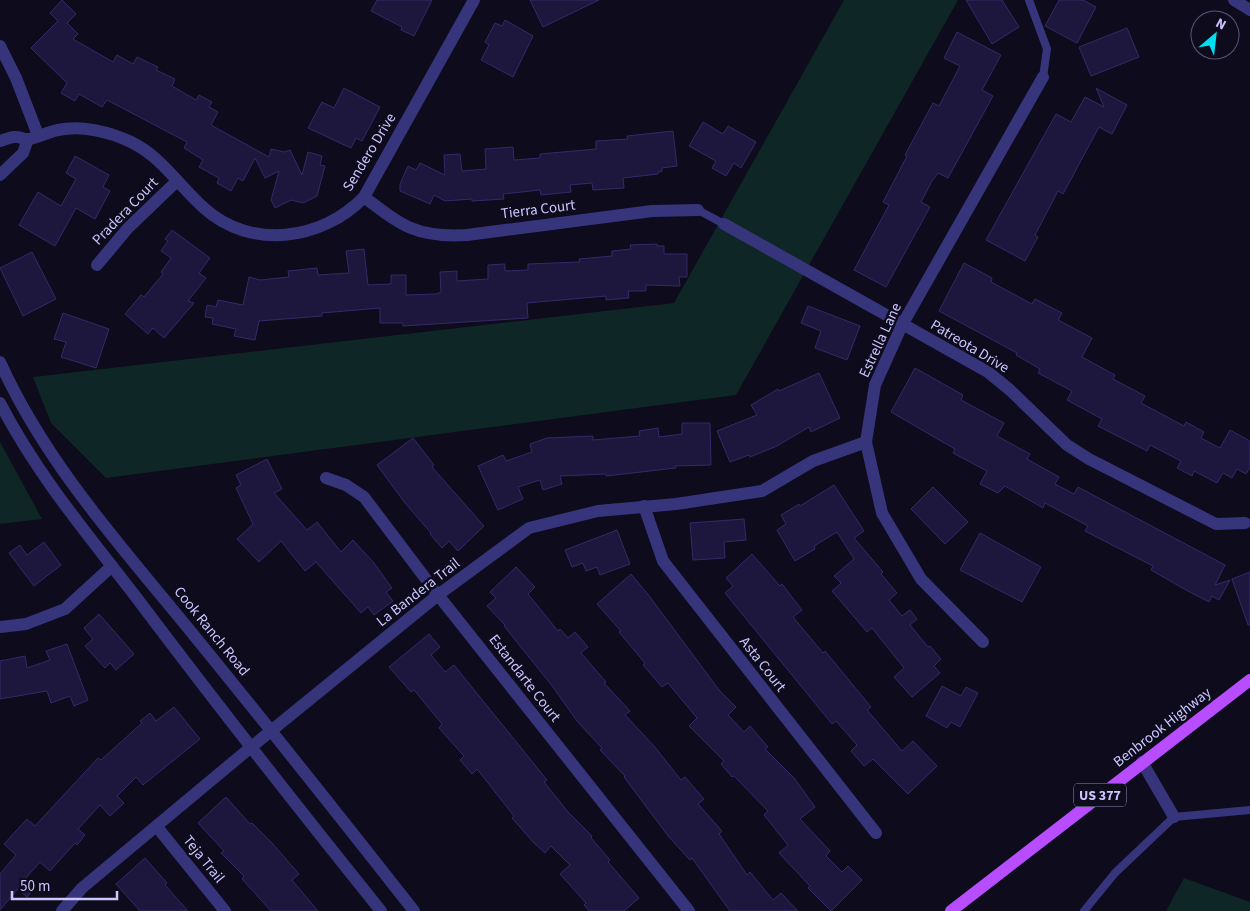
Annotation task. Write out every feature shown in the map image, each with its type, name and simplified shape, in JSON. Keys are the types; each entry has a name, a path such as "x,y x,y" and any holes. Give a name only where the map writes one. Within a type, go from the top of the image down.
{"main road":[{"name":"Benbrook Highway","path":"952,911 1250,680"}],"street":[{"name":"Sendero Drive","path":"0,141 16,136 33,137 73,129 106,133 130,142 149,153 214,217 241,230 273,236 298,234 319,228 348,212 364,197 474,0"},
{"path":"1234,0 1250,10"},
{"path":"0,46 16,78 33,137 23,153 0,174"},
{"name":"Estrella Lane","path":"983,642 921,579 882,513 866,442 875,385 902,326 1043,76"},
{"name":"Pradera Court","path":"98,264 133,223 177,181"},
{"name":"Tierra Court","path":"364,197 405,227 439,236 467,235 652,211 698,210"},
{"name":"Patreota Drive","path":"724,224 902,326 975,364 999,380 1057,436 1089,459 1216,524 1245,523"},
{"name":"Cook Ranch Road","path":"0,362 22,407 70,482 271,730 414,911"},
{"path":"0,403 40,471 250,748 381,911"},
{"name":"La Bandera Trail","path":"62,911 82,888 271,730 438,596 529,528 598,511 676,504 762,491 813,461 866,442"},
{"name":"Estandarte Court","path":"326,478 346,485 364,497 438,596 689,911"},
{"name":"Asta Court","path":"644,506 663,562 876,833"},
{"path":"0,627 26,624 65,608 112,566"},
{"path":"1142,762 1174,817"},
{"name":"Teja Trail","path":"157,827 225,911"}],"lane":[{"path":"1029,0 1047,49 1043,76"},
{"name":"Tierra Court","path":"698,210 724,224"},
{"path":"1084,911 1115,873 1174,817 1250,810"}],"green space":[{"path":"844,0 958,0 736,395 106,478 51,423 33,377 674,303"},
{"path":"0,442 42,519 0,524"},
{"path":"1184,878 1250,902 1250,911 1166,911"}],"building":[{"path":"62,0 76,14 67,23 78,34 73,39 113,62 117,55 133,64 137,57 158,67 156,70 175,79 172,86 196,100 199,95 212,102 209,107 218,112 211,125 269,157 271,149 284,152 290,150 302,175 308,152 322,156 320,165 325,166 317,196 303,203 291,200 275,208 271,200 279,171 265,178 255,158 243,181 238,178 231,191 217,183 219,178 199,167 203,160 184,148 187,142 107,100 102,107 79,94 75,101 61,93 67,83 31,48 58,21 50,13"},
{"path":"377,0 432,0 414,36 401,30 402,27 371,11"},
{"path":"530,0 599,0 543,27"},
{"path":"966,0 1002,0 1019,27 992,44"},
{"path":"1059,0 1083,0 1096,7 1077,43 1045,26"},
{"path":"505,20 533,36 513,77 481,60 489,45 485,42 495,23 502,26"},
{"path":"1127,28 1139,57 1091,76 1079,47"},
{"path":"957,32 1001,55 982,90 993,96 948,178 938,173 932,181 921,202 930,207 886,287 854,270 889,205 883,202 907,156 905,155 933,103 939,106 960,66 944,58"},
{"path":"344,88 380,107 362,141 356,138 351,148 308,128 322,102 334,108"},
{"path":"1096,88 1127,105 1112,134 1099,127 1063,194 1058,191 1035,235 1038,237 1025,261 986,240 1056,114 1071,122 1085,97 1104,107"},
{"path":"703,122 723,134 728,126 756,142 741,168 734,163 726,176 712,168 716,161 689,146"},
{"path":"673,131 677,166 662,168 662,171 658,172 658,174 623,178 624,188 593,190 592,183 570,185 571,192 541,195 540,190 503,194 504,199 472,201 472,199 445,201 434,195 430,204 400,191 400,184 408,166 416,170 420,163 445,175 444,155 460,154 462,171 486,169 485,149 513,147 514,160 540,158 540,154 596,149 596,141 628,139 627,136"},
{"path":"75,156 109,175 103,187 110,191 95,219 76,208 55,246 19,225 38,192 61,206 76,179 66,173"},
{"path":"172,230 210,258 199,273 206,278 188,301 194,303 164,338 153,328 148,334 125,314 141,295 144,297 163,274 161,272 171,258 161,251 168,241 165,239"},
{"path":"657,244 657,246 664,246 664,254 687,254 687,277 679,277 680,286 646,285 646,291 628,291 629,298 606,300 606,296 527,303 528,318 403,326 403,323 380,323 380,308 322,313 322,316 259,321 255,340 234,336 236,329 212,324 213,318 205,317 207,305 216,307 218,300 243,305 249,277 260,280 289,277 288,271 317,268 318,275 349,273 346,251 364,249 368,285 391,284 391,275 406,275 406,295 436,294 441,292 440,272 457,271 457,281 488,279 488,265 505,264 505,271 528,270 528,264 580,262 579,259 612,256 612,251 631,249 630,245"},
{"path":"32,252 56,299 23,316 0,268"},
{"path":"964,263 992,278 991,282 1032,304 1035,299 1062,313 1058,320 1092,338 1082,357 1115,375 1113,379 1145,396 1141,403 1184,426 1186,422 1204,432 1201,438 1220,448 1230,430 1250,441 1250,467 1246,474 1237,469 1232,478 1223,473 1217,483 1194,471 1192,476 1177,468 1181,461 1150,445 1147,451 1098,426 1102,419 1067,400 1072,391 1038,373 1040,369 1016,355 1017,353 939,311"},
{"path":"808,306 860,326 847,360 815,348 821,331 801,323"},
{"path":"63,313 109,329 96,368 61,357 66,342 54,339"},
{"path":"915,368 963,395 961,400 1004,423 997,436 1030,454 1027,459 1059,477 1055,484 1074,494 1078,487 1225,565 1215,585 1230,580 1219,600 1212,596 1209,602 1186,590 1151,570 1153,566 1085,531 1088,526 1045,503 1043,508 1005,486 998,493 980,484 987,471 953,453 955,449 891,412"},
{"path":"819,373 840,418 811,432 809,427 777,446 750,457 749,455 730,462 717,431 757,415 751,405 778,389 779,391"},
{"path":"682,423 710,423 711,465 675,466 676,468 606,476 606,474 560,476 562,484 543,490 540,480 518,487 523,499 498,510 478,466 503,455 506,461 532,452 530,444 547,438 593,436 593,440 640,436 639,431 658,428 659,437 682,434"},
{"path":"413,438 434,465 432,467 484,526 458,551 449,541 442,548 377,465"},
{"path":"267,459 282,489 274,493 307,530 317,522 341,552 353,540 374,563 392,588 386,592 393,601 374,615 368,607 361,613 316,562 305,571 281,541 259,562 237,539 253,524 236,488 241,485 236,475"},
{"path":"834,485 864,531 854,538 883,572 881,574 897,593 889,600 902,616 910,610 917,619 910,625 928,647 930,646 941,659 934,666 940,673 912,697 894,677 904,668 872,628 867,632 832,591 841,583 834,576 854,559 837,532 814,546 815,549 795,561 777,530 786,524 781,515 799,504 800,506"},
{"path":"933,487 968,522 945,544 911,509"},
{"path":"744,519 746,540 724,542 725,558 693,560 690,523"},
{"path":"617,530 630,564 600,575 597,567 586,571 583,563 572,567 565,550"},
{"path":"980,533 1041,567 1022,602 960,570"},
{"path":"44,542 61,565 34,586 9,553 20,545 27,555"},
{"path":"752,554 780,586 782,584 802,610 793,617 823,653 825,651 871,707 867,710 902,751 913,741 937,766 908,794 873,759 864,766 851,751 857,745 836,721 832,724 725,593 733,586 726,578"},
{"path":"516,567 535,587 528,594 558,631 560,629 568,638 575,632 588,647 581,653 606,682 604,683 630,711 625,715 654,746 681,780 685,777 704,799 698,804 722,831 719,834 747,875 750,872 773,900 781,893 798,911 730,911 692,858 690,860 669,837 625,776 600,750 602,748 577,721 505,625 487,606 496,598 490,592"},
{"path":"1250,572 1250,625 1248,625 1232,579"},
{"path":"631,574 719,690 736,707 728,715 744,732 750,726 768,747 765,749 794,778 815,807 800,819 830,851 826,856 842,872 848,866 862,880 831,911 808,888 810,886 779,853 788,845 764,815 768,811 734,776 732,777 721,764 724,761 689,726 697,718 668,683 662,687 643,665 645,663 619,632 621,631 597,604"},
{"path":"99,614 134,654 116,670 110,663 105,668 85,646 93,639 84,628"},
{"path":"429,634 440,647 431,655 445,672 454,665 547,780 544,782 568,812 592,836 591,838 610,860 608,862 639,898 624,911 589,911 584,905 586,903 560,874 570,865 551,846 545,853 533,842 512,818 514,816 477,769 472,774 460,760 464,756 439,728 442,724 414,690 411,692 389,667"},
{"path":"67,644 88,700 74,706 70,696 51,703 47,691 0,699 0,661 25,656 27,668 50,660 46,651"},
{"path":"942,686 961,696 966,687 978,693 960,727 951,722 947,728 926,716"},
{"path":"174,707 200,739 143,785 136,777 117,796 124,803 110,816 100,805 78,829 85,835 77,845 75,843 50,871 40,862 25,879 35,887 27,897 18,889 0,910 0,874 16,855 4,844 27,819 35,826 98,758 101,760 142,723 140,721 150,713 156,721"},
{"path":"226,797 250,824 252,823 272,843 299,874 292,880 318,911 271,911 242,879 244,876 221,853 224,851 198,823"},
{"path":"145,858 188,911 140,911 116,884"}]}
